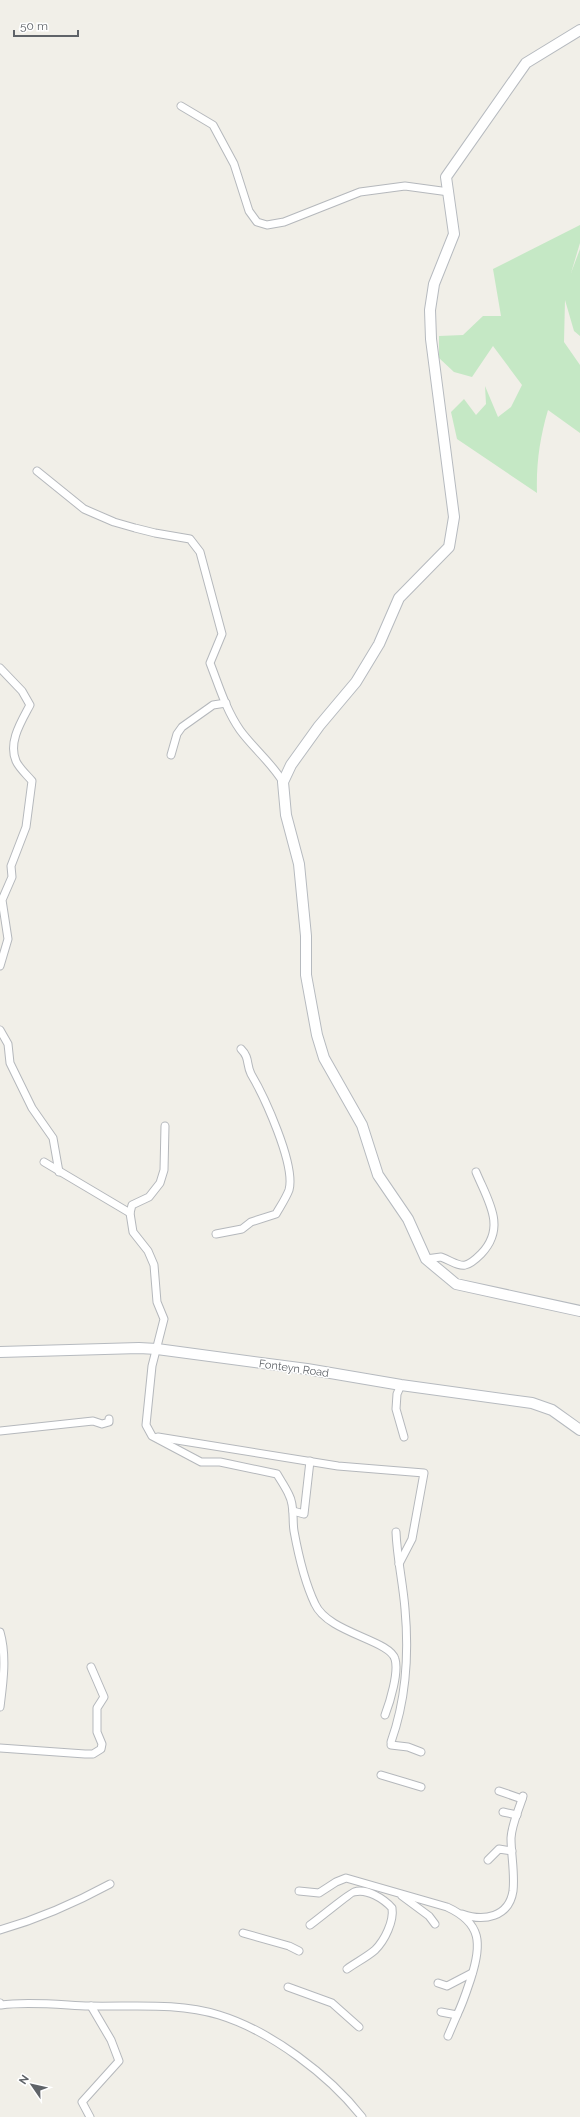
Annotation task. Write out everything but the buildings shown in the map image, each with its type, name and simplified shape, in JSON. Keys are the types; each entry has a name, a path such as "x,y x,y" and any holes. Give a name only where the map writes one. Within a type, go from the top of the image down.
{"street":[{"path":"283,782 291,765 362,671 379,644 399,598 449,547 454,517 431,339 430,310 434,284 454,234 446,176 526,63 580,30"},
{"path":"181,106 212,125 234,164 249,211 257,222 268,224 284,222 360,192 405,186 449,192"},
{"path":"37,471 84,509 121,524 155,534 190,539 200,552 222,634 210,663 230,716 241,732 265,756 283,782 286,815 299,864 306,936 306,975 317,1034 324,1058 362,1124 378,1174 408,1219 426,1259 456,1284 580,1310"},
{"path":"0,668 22,691 30,705 18,728 12,749 16,763 32,781 26,827 11,866 12,877 2,900 8,939 0,966"},
{"path":"171,755 177,734 182,727 213,705 226,703"},
{"path":"0,1030 8,1044 10,1063 32,1108 53,1138 60,1172"},
{"path":"216,1234 242,1229 251,1222 276,1214 289,1189 287,1157 259,1085 250,1072 246,1054 240,1049"},
{"path":"165,1126 164,1170 160,1183 149,1197 132,1205 130,1212 133,1232 148,1251 154,1265 157,1302 164,1320 152,1366 146,1425 152,1436 201,1462 220,1462 277,1474 290,1496 293,1511 294,1530 309,1590 316,1606 324,1618 356,1636 390,1650 395,1658 390,1699 385,1715"},
{"path":"44,1162 130,1212"},
{"path":"426,1259 441,1256 457,1265 462,1266 472,1262 489,1246 494,1234 493,1213 476,1172"},
{"name":"Fonteyn Road","path":"0,1352 139,1348 157,1349 307,1369 401,1386 532,1403 552,1410 580,1430"},
{"path":"401,1386 398,1394 396,1409 404,1437"},
{"path":"0,1431 93,1421 102,1424 109,1422 109,1420"},
{"path":"152,1436 310,1461 424,1473 412,1539 399,1564"},
{"path":"293,1511 304,1514 310,1461"},
{"path":"396,1532 405,1609 406,1667 402,1707 391,1744 408,1747 421,1752"},
{"path":"0,1632 3,1641 0,1707"},
{"path":"0,1748 85,1754 93,1754 101,1749 102,1744 97,1732 97,1708 104,1697 99,1682 91,1667"},
{"path":"381,1775 421,1787"},
{"path":"299,1891 320,1893 336,1882 346,1878 399,1893 459,1912 470,1917 491,1918 505,1907 509,1902 513,1891 511,1837 522,1798 499,1790"},
{"path":"503,1812 517,1814"},
{"path":"488,1860 499,1849 512,1851"},
{"path":"0,1930 23,1924 84,1899 110,1884"},
{"path":"310,1926 353,1892 364,1891 376,1896 392,1908 394,1915 375,1950 347,1970"},
{"path":"399,1893 429,1916 435,1924"},
{"path":"448,2036 472,1974 478,1945 476,1932 470,1923 459,1912"},
{"path":"244,1933 289,1946 299,1951"},
{"path":"438,1983 447,1986 472,1974"},
{"path":"288,1987 332,2003 359,2027"},
{"path":"0,2003 1,2005 176,2008 225,2018 257,2031 309,2066 345,2096 362,2117"},
{"path":"90,2117 82,2102 119,2061 112,2040 91,2006"},
{"path":"441,2012 457,2015"}],"green space":[{"path":"580,225 580,243 571,273 580,249 580,336 574,331 565,300 564,342 580,365 580,433 548,410 539,451 537,493 457,439 451,412 464,399 476,415 486,404 485,386 498,417 511,407 522,385 493,346 472,377 454,372 439,358 439,336 463,335 483,316 501,316 493,269"}]}
